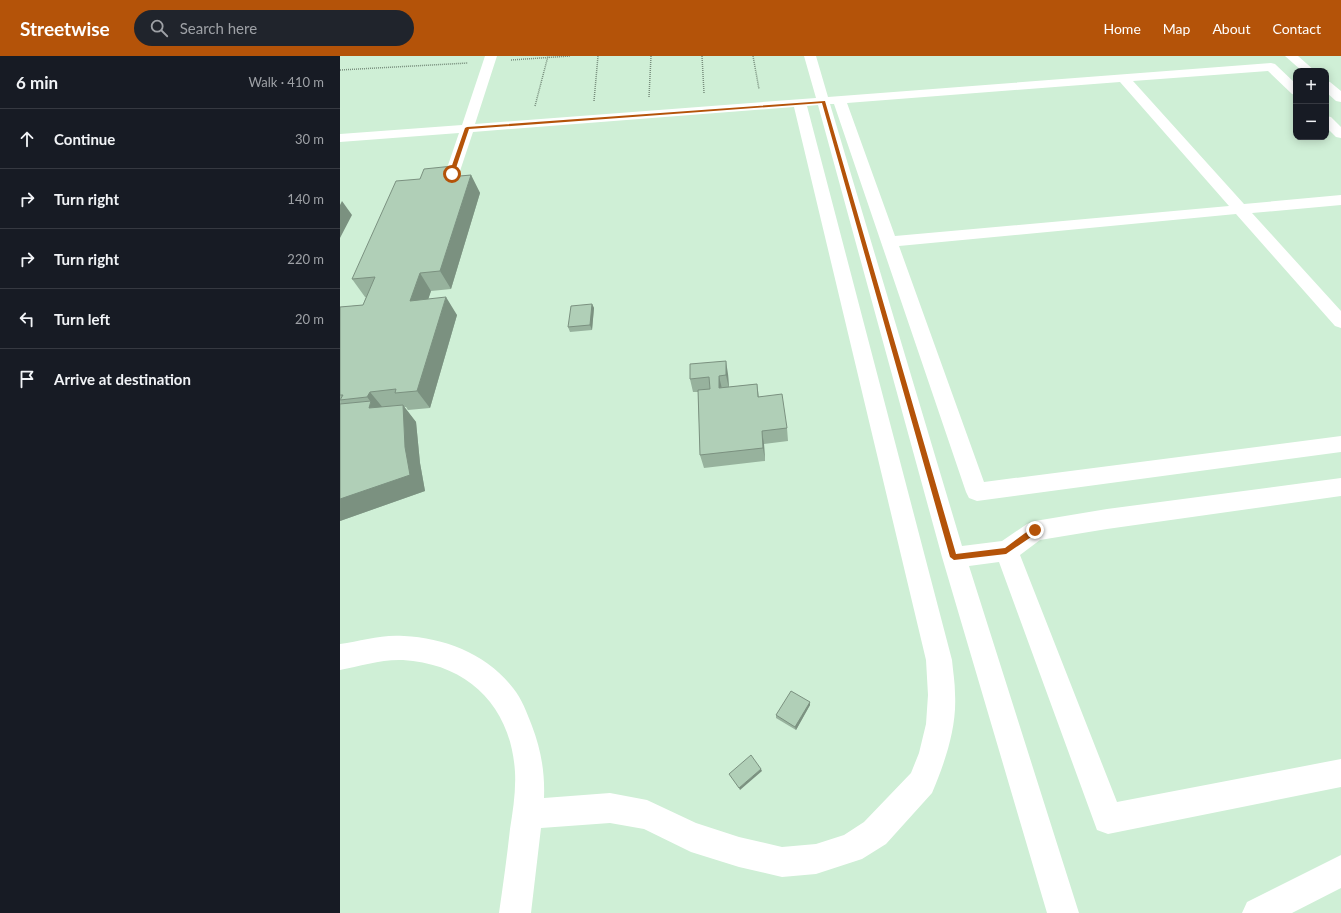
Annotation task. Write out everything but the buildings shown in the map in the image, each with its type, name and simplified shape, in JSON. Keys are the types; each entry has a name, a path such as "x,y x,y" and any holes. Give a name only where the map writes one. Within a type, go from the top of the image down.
{"street":[{"path":"527,814 610,808 647,814 691,837 740,852 782,862 816,859 851,848 875,833 922,783 933,753 940,724 942,695 939,660 810,56"},
{"path":"1257,56 1293,88"},
{"path":"1291,56 1305,68"},
{"path":"452,174 490,59"},
{"path":"340,138 1271,67"},
{"path":"1123,78 1341,322"},
{"path":"1329,88 1341,98"},
{"path":"821,102 888,242 977,492 1341,444"},
{"path":"821,102 954,557 1063,913"},
{"path":"1329,123 1341,134"},
{"path":"888,242 1341,200"},
{"path":"954,557 1006,551 1035,530 1341,487"},
{"path":"1006,551 1108,819 1341,773"},
{"path":"340,657 401,648 425,650 447,655 467,664 484,675 509,704 518,722 526,750 530,777 515,913"},
{"path":"1258,913 1341,871"}],"path":[{"path":"340,70 490,59 570,56"},
{"path":"594,105 598,56"},
{"path":"649,101 651,56"},
{"path":"702,56 705,97"},
{"path":"753,56 760,93"},
{"path":"534,110 548,57"}],"route":[{"path":"452,174 467,128 823,102 954,557 1006,551 1035,530"}]}
